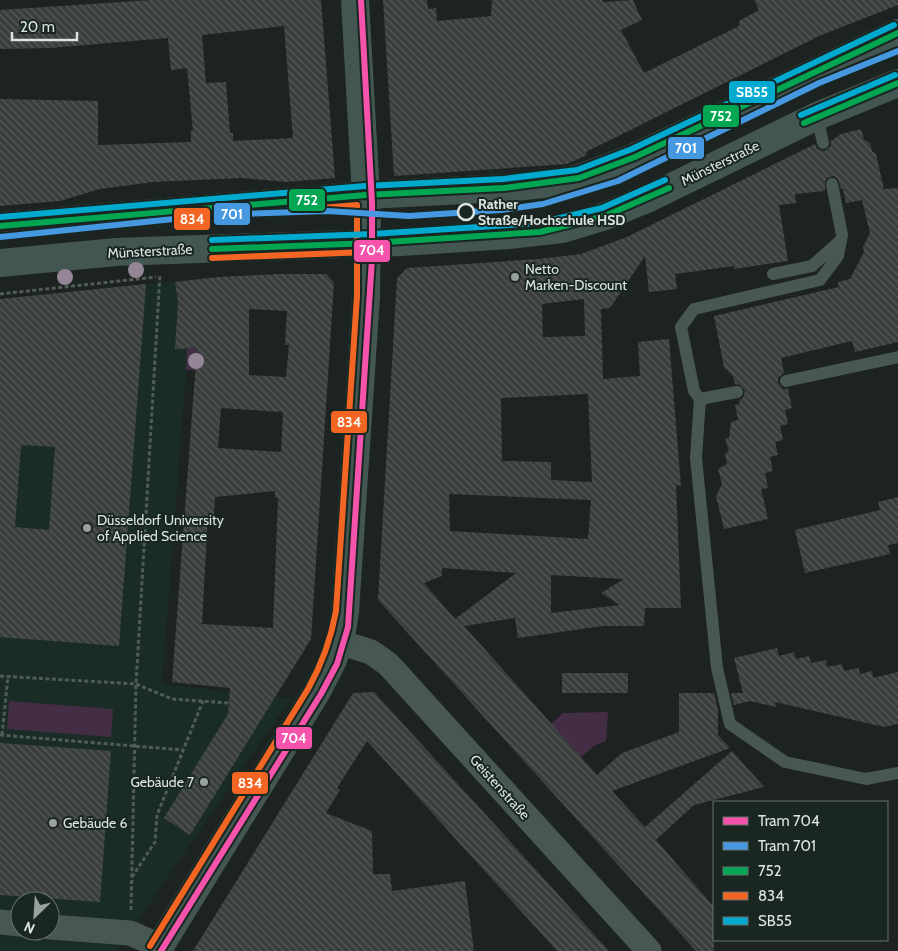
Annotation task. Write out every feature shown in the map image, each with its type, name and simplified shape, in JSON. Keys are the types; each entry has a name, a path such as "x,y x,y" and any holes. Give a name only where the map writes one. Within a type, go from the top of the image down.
{"main road":[{"path":"158,948 316,693 334,660 339,642 345,612 367,243 356,0"},
{"path":"0,226 366,195 504,188 554,183 598,172 636,157 898,33"},
{"name":"Münsterstraße","path":"0,263 116,252 367,243 540,232 584,223 648,198 817,116 898,83"}],"street":[{"name":"Geistenstraße","path":"339,642 371,652 388,664 648,951"},
{"path":"60,928 130,933 158,948"}],"lane":[{"path":"817,116 823,143"},
{"path":"832,184 842,235 838,256 820,280 694,309 680,327 694,391 700,399 696,458 717,668 730,724 785,762 866,779 898,772"},
{"path":"773,274 812,266 841,240"},
{"path":"786,380 898,357"},
{"path":"700,399 737,392"}],"path":[{"path":"130,933 136,684 159,270"},
{"name":"Münsterstraße","path":"0,294 160,277"},
{"path":"0,676 136,684 172,699 229,703"},
{"path":"8,676 1,735 183,750"},
{"path":"131,878 155,842 157,814 203,701"}],"shaded area":[{"name":"Düsseldorf University of Applied Science","path":"218,277 221,347 215,371 186,371 162,684 291,698 117,951 0,951 0,299"},
{"path":"221,347 215,371 186,370 187,349"},
{"path":"9,701 113,709 111,737 7,729"},
{"path":"608,712 606,741 594,746 581,757 551,724 563,713"}],"building":[{"path":"152,0 321,0 335,178 286,182 242,178 153,182 100,189 60,201 0,206 0,99 98,101 98,145 191,142 191,131 193,131 187,68 171,70 168,38 50,48 0,49 0,10","holes":["284,26 293,138 233,141 233,133 230,133 226,82 206,83 202,35"]},
{"path":"383,0 427,0 428,9 436,8 437,21 491,16 492,0 602,0 603,2 633,0 642,20 621,30 644,73 739,26 739,21 759,10 754,0 898,0 898,5 819,36 586,152 587,155 567,164 394,176"},
{"path":"861,129 864,140 870,143 872,151 876,154 884,189 898,188 898,342 855,352 852,341 781,358 784,373 778,378 778,383 783,389 788,389 792,408 785,410 788,424 780,426 783,440 775,442 778,455 770,457 773,471 765,473 768,488 761,489 768,519 724,529 716,496 722,484 718,469 727,464 725,453 729,452 725,438 729,438 731,422 738,420 735,405 740,404 739,400 743,398 745,391 740,385 735,384 733,376 724,367 714,316 839,287 838,282 850,279 864,252 863,247 870,233 862,200 846,203 843,189 841,189 838,179 834,176 827,178 825,181 825,191 795,194 796,203 779,205 788,261 734,269 734,266 675,274 677,289 649,292 645,256 610,308 601,309 603,379 640,376 638,342 669,339 681,486 676,485 681,608 645,608 644,626 603,626 518,638 515,618 464,626 597,775 622,753 679,732 679,693 714,693 718,710 718,735 730,748 612,791 645,827 732,751 764,787 694,805 656,840 713,906 714,951 696,951 378,600 397,278 407,268 539,259 581,254 627,237 815,144 817,149 825,151 831,146 831,141 841,134","holes":["584,299 585,336 543,337 542,304","588,394 592,482 551,480 551,462 502,461 501,398","449,494 591,500 588,539 450,531","442,568 516,573 455,619 424,583 442,576","551,575 624,579 601,593 620,605 551,613"]},
{"path":"326,274 334,283 311,639 190,835 164,818 228,714 230,688 172,682 197,348 175,349 178,302 175,282 218,277","holes":["249,309 287,311 285,345 289,345 286,377 249,375","221,408 283,412 281,452 218,448","275,491 275,497 278,498 273,628 202,624 208,514 214,514 215,497"]},
{"path":"146,284 119,646 0,637 0,299","holes":["21,445 55,447 49,530 15,527"]},
{"path":"898,497 898,543 888,545 890,554 805,573 795,530 880,510 878,502"},
{"path":"777,648 779,656 794,652 796,659 809,656 811,663 826,660 827,667 842,664 844,671 859,668 860,674 872,671 873,678 898,672 898,724 884,727 775,702 776,707 750,701 734,705 731,693 743,693 734,658"},
{"path":"562,673 628,673 628,693 562,693"},
{"path":"374,692 609,951 557,951 367,741 337,788 340,790 326,813 372,831 373,874 390,874 392,891 465,881 474,951 193,951 353,693"},
{"name":"Gebäude 6","path":"0,743 111,751 100,902 60,899 60,891 10,891 10,896 0,895"}],"tram line":[{"name":"704","path":"161,951 321,694 337,664 348,627 372,259 372,203 361,0"},
{"name":"701","path":"0,237 212,215 327,211 409,216 501,210 543,204 618,181 819,83 898,51"}],"transit line":[{"name":"SB55","path":"0,217 365,186 503,179 577,170 632,149 894,25"},
{"name":"752","path":"0,226 366,195 504,188 579,178 635,157 898,33"},
{"name":"SB55","path":"801,115 895,75"},
{"name":"752","path":"804,123 898,83"},
{"name":"SB55","path":"212,240 372,234 539,223 602,208 665,180"},
{"name":"752","path":"212,249 372,243 540,232 605,216 669,188"},
{"name":"834","path":"1,235 357,205 357,296 336,611 329,641 322,661 308,689 150,946"},
{"name":"834","path":"212,258 367,252"}],"place":[{"name":"Rather Straße/Hochschule HSD","path":"466,212"},
{"name":"Netto Marken-Discount","path":"515,277"},
{"name":"Düsseldorf University of Applied Science","path":"87,528"},
{"name":"Gebäude 7","path":"204,782"},
{"name":"Gebäude 6","path":"53,823"}]}
